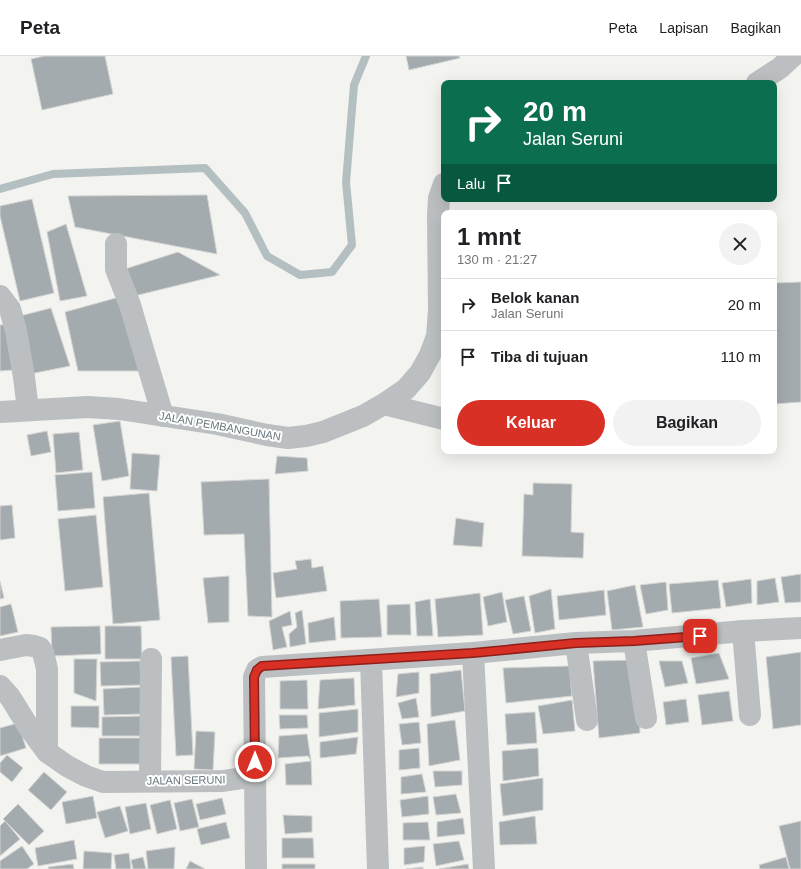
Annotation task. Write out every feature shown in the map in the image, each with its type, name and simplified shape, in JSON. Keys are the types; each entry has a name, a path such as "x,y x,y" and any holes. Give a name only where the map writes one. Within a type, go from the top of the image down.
{"street":[{"path":"762,80 780,68 793,56"},
{"name":"JALAN PEMBANGUNAN","path":"0,412 88,407 119,409 217,424 288,438 323,432 363,416 384,404 406,388 420,373 430,355 437,336 439,275 438,216 439,198 441,192"},
{"path":"116,244 116,269 130,305 163,416"},
{"path":"0,296 10,309 16,331 28,410"},
{"path":"384,404 441,419"},
{"path":"256,867 254,677 257,670 262,666 473,653 576,643 634,641 743,631 801,628"},
{"path":"743,631 750,715"},
{"path":"634,641 646,718"},
{"path":"576,643 587,720"},
{"path":"0,650 26,645 40,648 43,652 47,669 48,752"},
{"path":"473,653 484,869"},
{"path":"150,781 151,660"},
{"path":"371,660 378,869"},
{"name":"JALAN SERUNI","path":"0,686 10,697 28,726 48,752 67,766 86,776 103,782 223,781 255,776"}],"building":[{"path":"44,56 105,56 113,94 42,110 31,59"},
{"path":"406,56 459,56 460,58 409,70"},
{"path":"207,195 217,254 75,227 68,196"},
{"path":"32,199 54,293 20,301 0,216 0,206"},
{"path":"66,224 87,296 60,301 47,232"},
{"path":"178,252 220,275 134,296 125,269"},
{"path":"801,282 801,402 777,404 777,283"},
{"path":"123,296 140,371 78,371 65,312"},
{"path":"51,308 70,366 30,374 16,317"},
{"path":"9,324 13,370 0,371 0,325"},
{"path":"120,421 129,476 102,481 93,425"},
{"path":"47,431 51,452 31,456 27,435"},
{"path":"79,432 83,470 56,473 53,434"},
{"path":"132,453 160,455 157,491 130,489"},
{"path":"277,456 307,458 308,471 275,474"},
{"path":"92,472 95,508 58,511 55,475"},
{"path":"269,479 272,617 248,616 244,534 204,535 201,482"},
{"path":"533,483 572,484 571,532 584,533 583,558 522,556 524,494 533,495"},
{"path":"149,493 160,620 113,624 103,497"},
{"path":"12,505 15,538 0,540 0,506"},
{"path":"96,515 103,587 65,591 58,519"},
{"path":"456,518 484,523 482,547 453,545"},
{"path":"311,559 312,568 323,566 327,591 276,598 273,573 297,569 295,561"},
{"path":"801,574 801,602 785,603 781,577"},
{"path":"229,576 229,622 208,623 203,578"},
{"path":"775,578 779,602 757,605 757,581"},
{"path":"751,579 752,603 726,607 722,583"},
{"path":"718,580 721,608 672,613 669,584"},
{"path":"0,581 4,598 0,599"},
{"path":"666,582 668,610 646,614 640,585"},
{"path":"635,585 643,627 612,630 607,591"},
{"path":"551,589 555,629 535,633 529,596"},
{"path":"604,590 606,615 559,620 557,596"},
{"path":"502,592 507,622 488,626 483,597"},
{"path":"480,593 483,635 438,637 435,599"},
{"path":"524,596 531,631 513,634 505,600"},
{"path":"379,599 382,637 341,638 340,601"},
{"path":"430,599 433,636 417,636 415,602"},
{"path":"11,604 18,632 0,636 0,607"},
{"path":"410,604 411,635 387,635 387,605"},
{"path":"302,610 306,644 290,647 289,634 297,627 295,613"},
{"path":"290,611 292,625 282,627 287,647 273,650 269,621"},
{"path":"334,617 336,640 309,643 308,623"},
{"path":"100,626 101,654 52,656 51,627"},
{"path":"105,626 141,626 142,659 105,659"},
{"path":"801,652 801,725 773,729 766,657"},
{"path":"719,653 729,679 696,684 691,658"},
{"path":"188,656 193,755 176,756 171,657"},
{"path":"74,659 97,659 96,701 74,693"},
{"path":"637,660 640,733 599,738 593,661"},
{"path":"140,661 141,685 101,686 100,662"},
{"path":"659,661 682,661 688,683 665,687"},
{"path":"569,666 572,696 506,703 503,668"},
{"path":"461,670 465,711 431,717 430,674"},
{"path":"419,672 419,693 396,697 398,674"},
{"path":"354,678 355,705 318,709 320,680"},
{"path":"307,680 308,709 280,709 280,681"},
{"path":"142,687 143,714 104,715 103,689"},
{"path":"729,691 733,721 702,725 698,695"},
{"path":"416,698 419,717 402,719 398,703"},
{"path":"686,699 689,722 666,725 663,702"},
{"path":"572,700 575,731 543,734 538,706"},
{"path":"71,706 99,706 99,728 71,727"},
{"path":"358,709 358,732 319,737 319,713"},
{"path":"535,712 537,743 507,745 505,714"},
{"path":"279,715 307,715 308,728 280,729"},
{"path":"142,716 142,736 102,736 102,717"},
{"path":"455,720 460,760 429,766 427,724"},
{"path":"419,722 421,743 402,745 399,724"},
{"path":"18,723 26,748 0,756 0,728"},
{"path":"196,731 215,732 213,770 194,769"},
{"path":"307,734 311,761 308,756 278,758 279,736"},
{"path":"358,737 356,754 320,758 320,742"},
{"path":"99,738 141,738 141,764 99,764"},
{"path":"419,748 420,768 399,770 399,750"},
{"path":"538,748 539,776 503,781 502,751"},
{"path":"7,755 23,768 12,782 0,772 0,763"},
{"path":"311,761 312,785 286,785 285,764"},
{"path":"433,771 462,771 462,785 435,787"},
{"path":"44,772 67,792 51,810 28,790"},
{"path":"422,774 426,792 401,794 401,777"},
{"path":"543,778 543,810 503,816 500,784"},
{"path":"456,794 461,813 436,815 433,797"},
{"path":"93,796 97,818 66,824 62,802"},
{"path":"428,796 429,814 402,817 400,800"},
{"path":"222,798 226,814 200,820 196,804"},
{"path":"192,799 199,827 180,831 174,803"},
{"path":"170,800 177,829 157,834 150,805"},
{"path":"146,803 151,829 130,834 125,807"},
{"path":"18,804 44,831 29,845 3,819"},
{"path":"120,806 128,831 105,838 97,812"},
{"path":"283,815 312,816 312,832 285,834"},
{"path":"535,816 537,844 500,845 499,822"},
{"path":"463,818 465,834 437,837 437,822"},
{"path":"5,821 20,839 0,856 0,826"},
{"path":"801,821 801,869 790,869 779,826"},
{"path":"226,822 230,838 201,845 197,829"},
{"path":"428,822 430,840 403,840 403,823"},
{"path":"282,838 313,838 314,858 282,858"},
{"path":"74,840 77,859 38,866 35,848"},
{"path":"459,841 464,860 436,866 433,844"},
{"path":"22,846 34,864 27,869 0,869 0,861"},
{"path":"425,846 424,862 404,865 404,848"},
{"path":"175,847 174,869 148,869 146,851"},
{"path":"84,851 112,853 111,869 83,869"},
{"path":"129,853 131,869 116,869 114,855"},
{"path":"143,857 146,869 133,869 131,860"},
{"path":"786,857 789,869 760,869 759,865"},
{"path":"190,861 205,869 186,869"},
{"path":"73,864 74,869 49,869 48,867"},
{"path":"282,864 315,864 315,869 282,869"},
{"path":"468,864 469,869 439,869"},
{"path":"423,867 423,869 406,869"}],"waterway":[{"path":"0,189 53,174 205,168 245,213 267,256 300,275 332,272 352,245 346,182 354,85 366,56"}],"route":[{"path":"255,762 254,677 257,670 262,666 473,653 576,643 634,641 700,636"}]}
